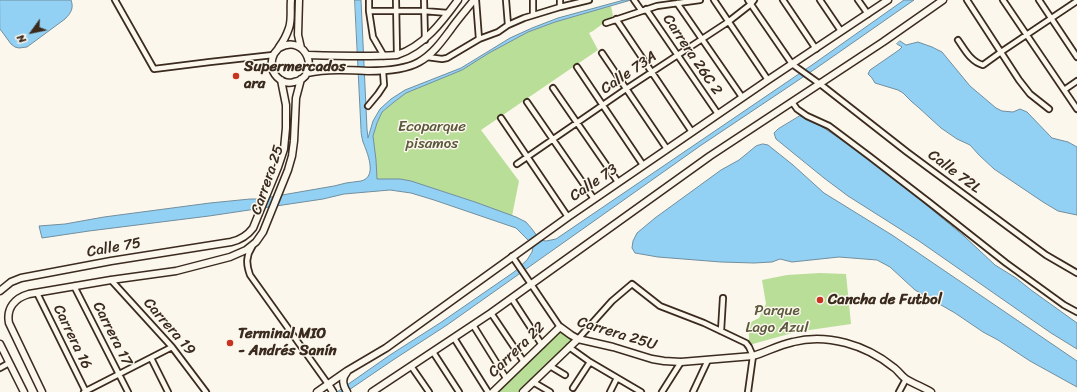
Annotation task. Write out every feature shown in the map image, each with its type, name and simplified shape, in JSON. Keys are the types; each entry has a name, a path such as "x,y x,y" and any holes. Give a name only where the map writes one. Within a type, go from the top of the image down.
{"main road":[{"path":"273,55 279,48 290,26 291,0"},
{"path":"299,0 298,35 301,48"},
{"path":"307,55 338,57 397,55 411,49 425,40 458,0"},
{"path":"458,0 460,6 464,8 468,7"},
{"path":"279,48 290,45 301,48 307,55 309,64 307,73 318,70 383,71 405,67 418,63 427,57 437,47 475,0"},
{"name":"Calle 73","path":"317,392 347,371 386,348 512,256 618,182 742,97 768,80 794,66 816,48 888,0"},
{"path":"372,392 512,299 531,282 710,156 883,42 943,0"},
{"name":"Carrera 25","path":"237,241 246,236 253,228 284,149 286,128 285,100 281,80 275,75 272,69 271,62 273,55"},
{"name":"Carrera 25","path":"239,254 256,242 264,232 288,170 294,141 296,98 301,80 307,73"},
{"path":"281,80 291,83 301,80"},
{"name":"Calle 75","path":"0,291 11,282 21,278 237,241"},
{"name":"Calle 75","path":"42,392 10,327 8,317 10,308 19,298 28,294 176,270 239,254"},
{"name":"Carrera 25U","path":"560,327 578,339 613,347 652,359 681,362 753,356 792,342 810,338 824,339 841,342 867,350 893,367 906,379 931,392"},
{"name":"Carrera 22","path":"493,392 560,327"},
{"path":"523,392 578,339"},
{"path":"0,344 24,392"},
{"path":"347,371 344,375 342,383 347,392"},
{"path":"328,384 333,392"}],"street":[{"path":"115,0 154,69 273,55"},
{"path":"369,0 373,37 384,56"},
{"path":"396,0 397,55"},
{"path":"424,0 425,40"},
{"path":"369,11 450,10 452,0"},
{"path":"475,0 479,39"},
{"path":"506,0 508,25"},
{"path":"533,0 533,15"},
{"path":"560,0 560,7"},
{"path":"427,57 442,59 448,58 479,39 498,32 508,25 533,15 588,0"},
{"name":"Carrera 26C 2","path":"634,0 677,55 718,114"},
{"path":"606,24 616,19 657,6 700,0"},
{"path":"714,0 768,80"},
{"path":"784,0 816,48"},
{"path":"820,0 841,31"},
{"path":"858,0 868,14"},
{"path":"967,0 1019,80 1030,94 1049,110"},
{"path":"1003,0 1077,109"},
{"path":"1039,0 1077,56"},
{"path":"751,1 794,66"},
{"name":"Calle 73A","path":"517,164 652,71 728,22 751,1"},
{"path":"958,40 972,59 978,64 983,65 1076,2"},
{"path":"677,3 742,97"},
{"path":"616,19 692,132"},
{"path":"602,53 667,149"},
{"name":"Calle 72L","path":"794,66 1046,255 1077,273"},
{"path":"577,68 642,166"},
{"path":"368,106 384,85 383,71"},
{"path":"1064,90 1077,81"},
{"path":"553,88 618,182"},
{"path":"527,102 594,199"},
{"path":"792,102 797,109 807,116 829,126 870,156 1006,263 1064,305 1077,312"},
{"path":"501,118 568,217"},
{"path":"256,242 249,252 247,259 247,267 250,275 328,384"},
{"name":"Carrera 25U","path":"512,256 560,327"},
{"name":"Carrera 19","path":"111,280 172,347 206,392"},
{"path":"578,339 612,301 632,284 660,306 721,331 740,340 749,347 753,356 750,391"},
{"name":"Carrera 17","path":"74,286 128,392"},
{"name":"Carrera 16","path":"37,293 85,392"},
{"path":"721,331 723,298"},
{"path":"512,299 542,345"},
{"path":"491,313 524,362"},
{"path":"473,325 506,378"},
{"path":"454,338 488,392"},
{"path":"85,392 172,347"},
{"name":"Carrera 25U","path":"569,347 590,362 641,392"},
{"path":"433,352 459,392"},
{"path":"151,358 168,392"},
{"path":"693,392 708,360"},
{"path":"574,388 590,362"},
{"path":"662,392 681,362"},
{"path":"0,368 9,363"},
{"path":"411,366 428,391"},
{"path":"550,366 565,375"},
{"path":"610,392 617,378"},
{"path":"899,392 906,379"},
{"path":"533,382 550,392"}],"green space":[{"name":"Ecoparque pisamos","path":"611,6 613,16 589,33 598,50 481,130 519,181 512,216 411,181 400,179 377,179 373,136 377,123 382,112 406,93 462,70 489,53 528,32 555,22"},
{"name":"Cancha de Futbol","path":"820,273 846,274 851,324 796,332 749,345 749,323 759,318 766,304 762,280 787,275"},
{"path":"561,330 573,340 518,392 497,392"}],"water":[{"path":"0,0 71,0 72,8 65,19 27,47 19,48 11,44 0,29"},
{"path":"355,0 361,0 368,138 373,121 380,109 391,99 405,90 461,68 510,38 532,28 558,18 624,0 631,0 555,22 528,32 489,53 462,70 406,93 382,112 377,123 373,136 377,179 400,179 411,181 516,217 526,222 540,240 546,241 556,239 812,65 904,0 914,0 815,69 700,146 447,325 346,392 337,392 514,272 527,260 532,252 533,247 531,243 516,228 411,193 390,190 344,194 323,199 209,216 42,238 39,226 65,224 104,217 210,203 259,199 366,179 369,175 370,164 361,133"},
{"path":"900,41 906,45 918,42 942,52 970,86 996,108 1002,111 1013,112 1020,109 1027,112 1052,138 1068,142 1077,147 1077,215 1058,211 1043,202 994,169 970,145 957,139 941,128 903,93 875,83 868,74 870,70 899,50 902,47 897,44"},
{"path":"800,116 821,126 878,165 964,236 995,265 1016,278 1077,323 1077,349 1051,333 919,241 848,196 776,139 774,133 778,129"},
{"path":"763,144 768,145 793,165 824,193 892,235 1077,361 1077,387 1030,361 955,313 915,290 890,267 877,260 839,257 792,262 780,259 772,262 754,263 658,257 635,253 632,248 633,241 637,233 721,170 739,160 756,146"}],"place":[{"name":"Supermercados ara","path":"236,76"},
{"name":"Cancha de Futbol","path":"820,300"},
{"name":"Terminal MIO - Andrés Sanín","path":"230,343"}],"park label":[{"name":"Parque Lago Azul","path":"777,320"}]}
